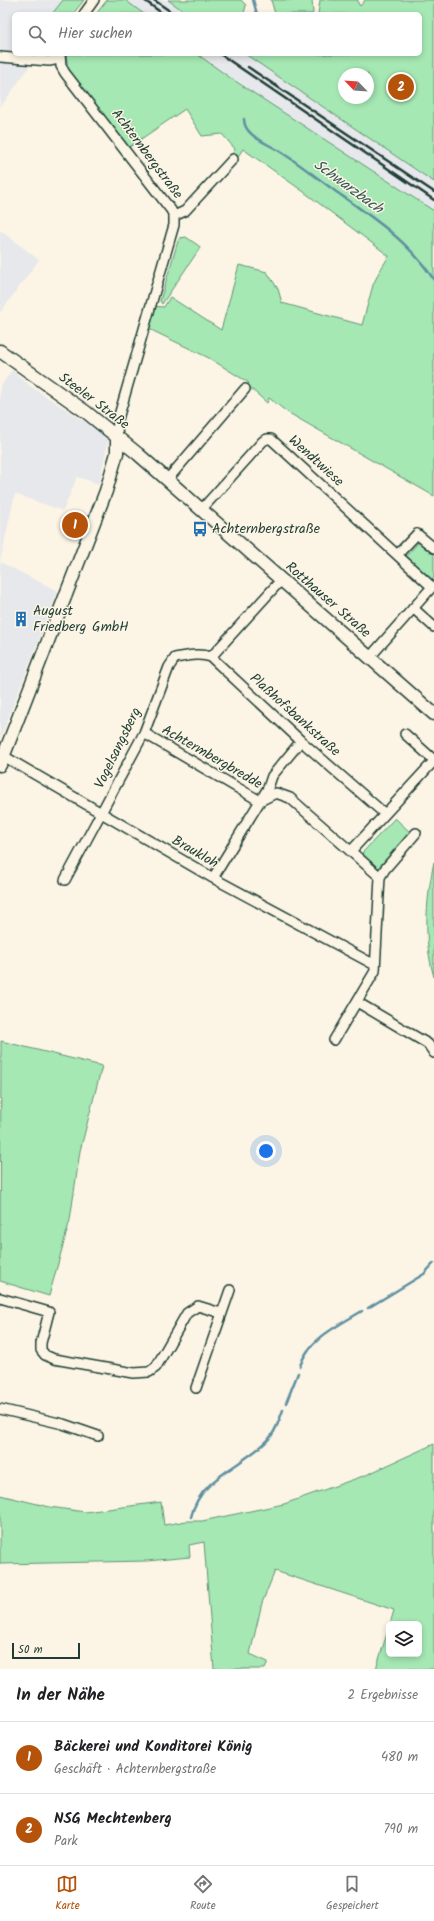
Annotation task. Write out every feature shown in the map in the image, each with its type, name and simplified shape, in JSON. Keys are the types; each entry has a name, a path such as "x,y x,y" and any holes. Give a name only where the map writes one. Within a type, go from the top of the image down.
{"main road":[{"name":"Steeler Straße","path":"0,351 117,436 202,509"},
{"name":"Achternbergstraße","path":"1,759 106,491 118,453 117,436"},
{"name":"Rotthauser Straße","path":"202,509 434,714"}],"street":[{"path":"85,12 94,0"},
{"name":"Achternbergstraße","path":"0,57 48,61 60,57 65,73 174,216 174,225 118,419 117,436"},
{"path":"174,216 185,211 233,159"},
{"path":"167,480 245,389"},
{"name":"Wendtwiese","path":"202,509 263,441 271,439 433,585 370,657"},
{"path":"398,554 417,534 434,548"},
{"path":"211,657 282,579"},
{"path":"413,608 434,627"},
{"name":"Vogelsangsberg","path":"65,880 144,733 163,679 175,658 189,655 205,655 211,657"},
{"name":"Plaßhofsbankstraße","path":"211,657 301,740 385,814"},
{"name":"Achtermbergbredde","path":"144,733 260,801 276,794 290,798 380,877"},
{"path":"351,851 434,761 405,734"},
{"path":"213,878 268,788 272,776 301,740"},
{"name":"Braukloh","path":"1,759 100,813 213,878 375,965"},
{"path":"334,1040 375,971 380,877 416,833"},
{"path":"357,1002 428,1044 434,1053"},
{"path":"196,1388 230,1290"},
{"path":"0,1298 49,1312 41,1342 41,1350 46,1355 54,1359 134,1373 149,1372 156,1367 192,1308 198,1306 221,1313"},
{"path":"0,1409 63,1424 98,1436"}],"shaded area":[{"path":"0,0 63,0 54,12 12,12 12,56 23,56 22,59 29,67 0,108"},
{"path":"125,0 168,0 185,12 141,12"},
{"path":"200,56 248,56 434,182 434,211 229,77"},
{"path":"0,230 39,260 0,313"},
{"path":"12,370 30,386 109,437 99,484 77,477 63,511 15,494 0,562 0,387"},
{"path":"0,562 58,591 0,739"}],"green space":[{"path":"63,0 84,0 75,12 54,12"},
{"path":"107,0 125,0 141,12 98,12"},
{"path":"168,0 241,0 246,5 244,12 185,12"},
{"path":"271,0 312,0 313,12 274,12"},
{"path":"320,0 358,0 360,6 365,0 434,0 434,182 248,56 422,56 422,12 318,12"},
{"path":"66,56 200,56 229,77 434,211 434,496 287,412 269,398 267,403 247,385 249,383 209,358 145,327 151,306 164,307 170,297 221,330 239,265 267,272 278,289 282,303 362,325 373,285 389,256 304,192 243,149 235,161 231,156 235,149 222,134 202,136 185,109 128,148 68,69"},
{"path":"186,237 200,248 162,304 160,301 178,241 180,238"},
{"path":"420,541 434,554 434,578 432,580 406,556"},
{"path":"395,818 411,833 378,868 362,853"},
{"path":"434,862 434,977 428,948 427,920 429,891"},
{"path":"1,1041 102,1066 80,1151 70,1220 49,1296 0,1281"},
{"path":"434,1444 434,1669 376,1669 386,1637 386,1657 422,1657 422,1621 391,1621 394,1610 275,1571 262,1603 250,1654 268,1662 265,1669 214,1669 204,1542 189,1545 190,1557 147,1561 0,1564 0,1495 50,1507 85,1512 161,1502 164,1525 186,1521 202,1521 284,1504 366,1475"}],"waterway":[{"name":"Schwarzbach","path":"253,0 256,12"},
{"name":"Schwarzbach","path":"244,119 245,125 251,134 291,159 363,210 389,231 413,253 434,280"},
{"path":"368,1308 424,1274 434,1263"},
{"path":"300,1366 304,1356 317,1340 362,1311"},
{"path":"286,1403 298,1373"},
{"path":"191,1517 196,1503 212,1482 258,1449 271,1437 283,1410"}],"railway":[{"path":"144,0 160,12"},
{"path":"154,0 171,12"},
{"path":"223,56 434,200"},
{"path":"248,67 434,192"}],"place":[{"name":"NSG Mechtenberg","path":"401,87"},
{"name":"Bäckerei und Konditorei König","path":"75,525"},
{"name":"Achternbergstraße","path":"200,529"},
{"name":"August Friedberg GmbH","path":"21,619"}]}
